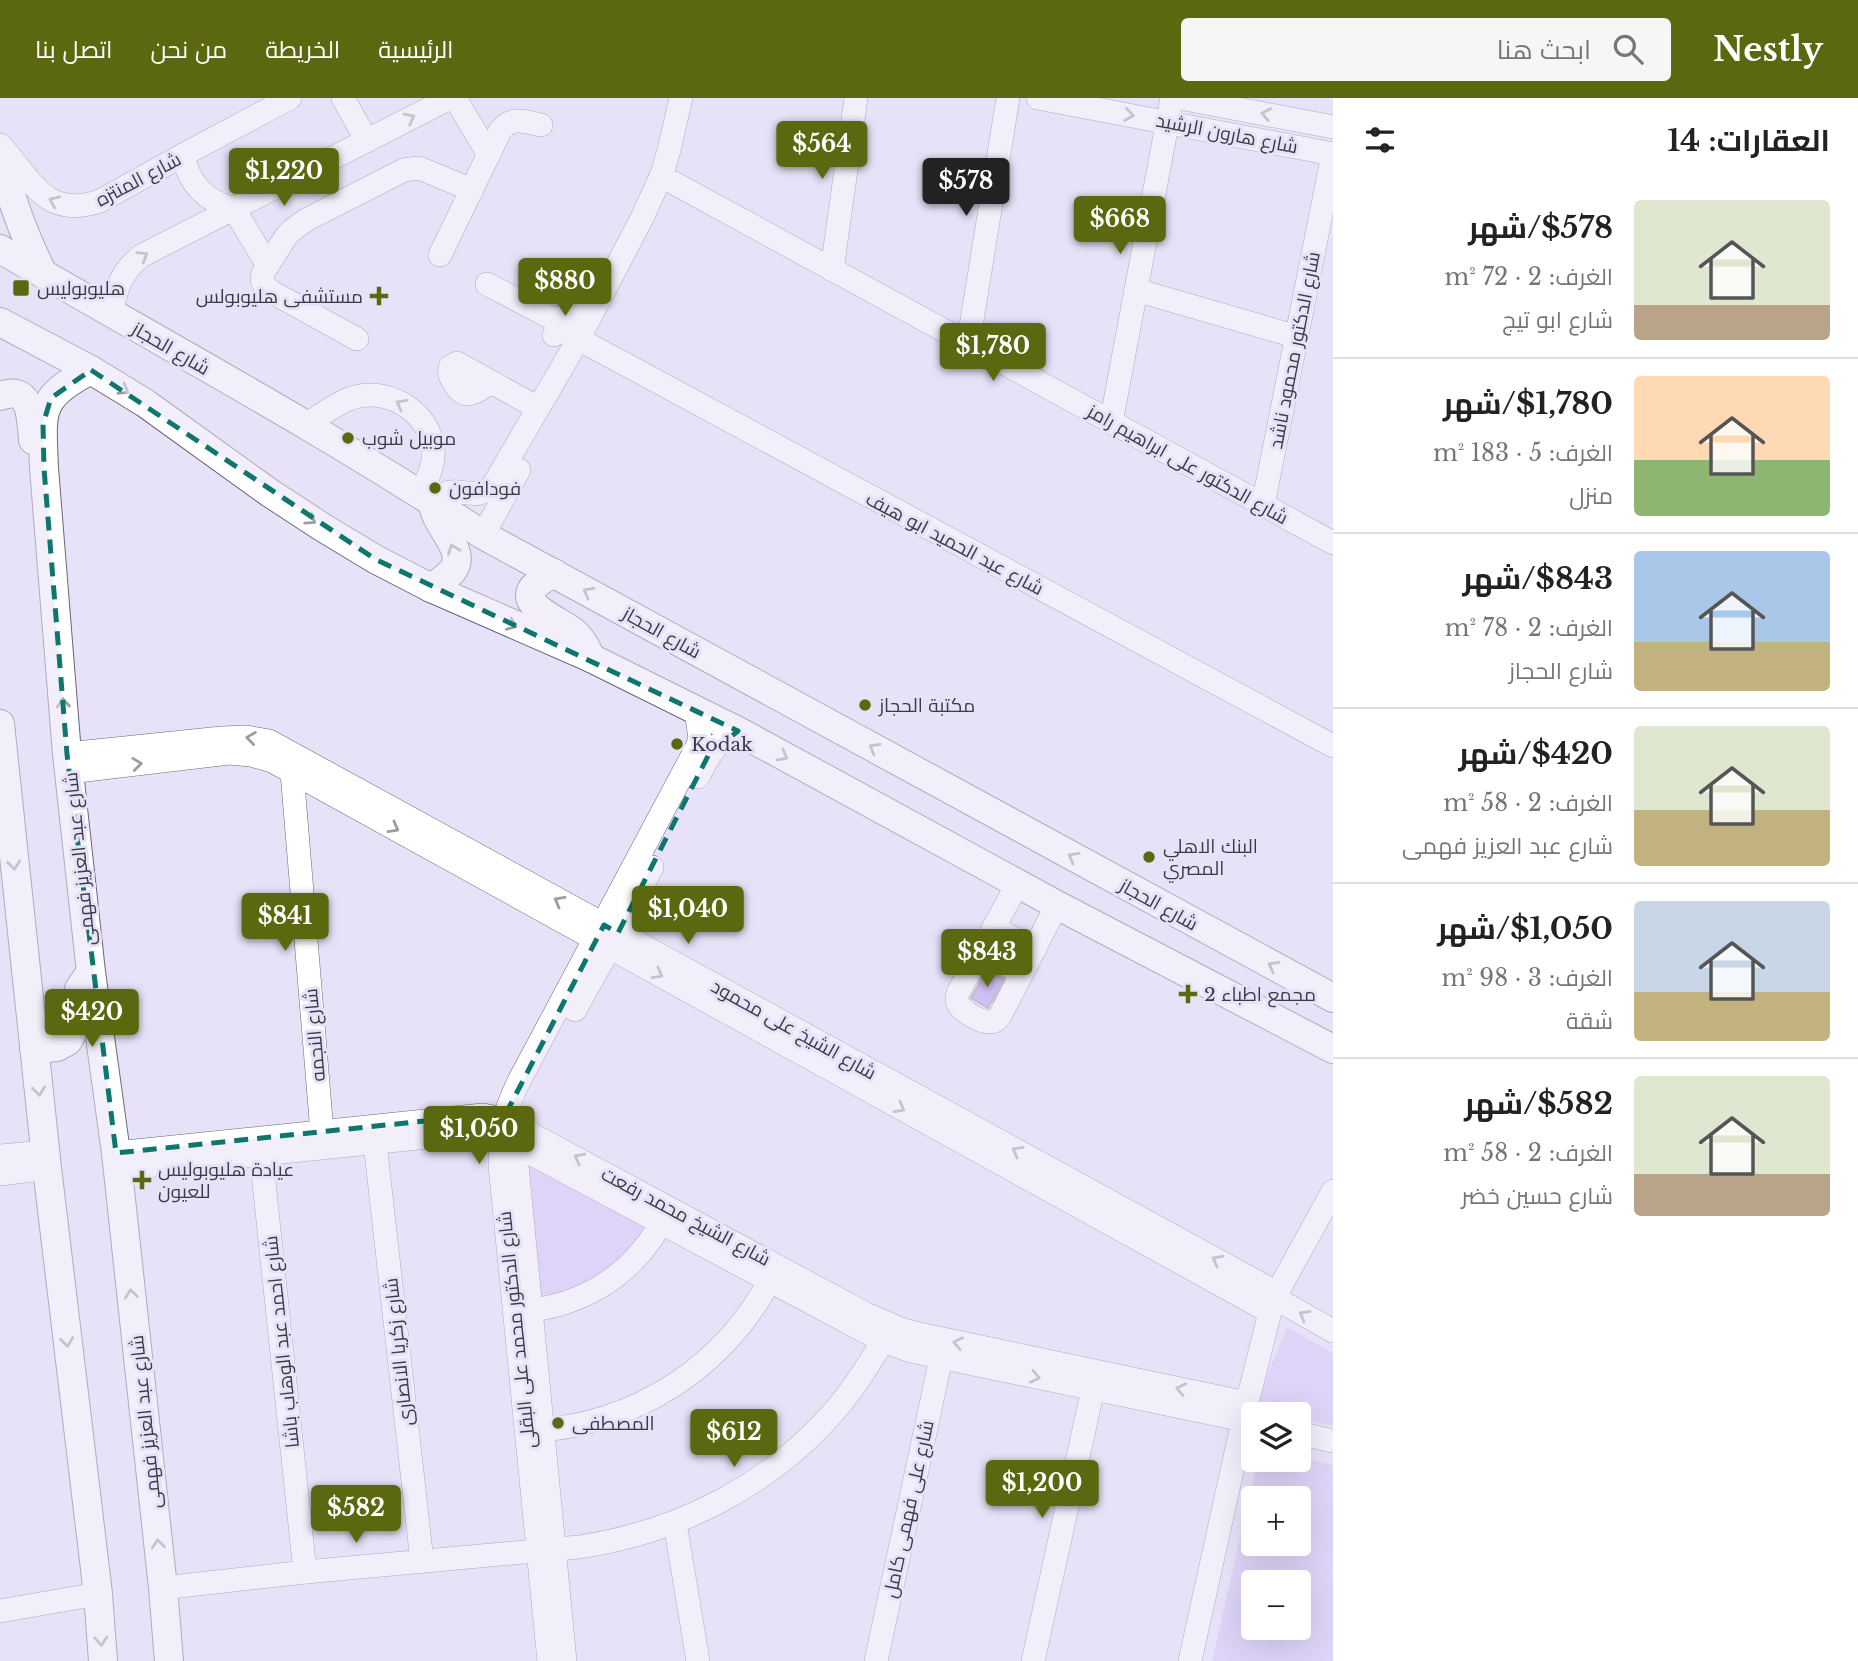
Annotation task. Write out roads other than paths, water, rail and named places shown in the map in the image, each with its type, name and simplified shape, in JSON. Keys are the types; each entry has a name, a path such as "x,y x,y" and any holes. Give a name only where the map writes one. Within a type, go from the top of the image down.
{"main road":[{"path":"0,153 15,211 43,274"},
{"name":"شارع الحجاز","path":"0,249 306,425 483,535 1332,994"},
{"path":"0,322 145,402 270,493 375,559 431,588 591,659 738,731 1058,905 1333,1049"},
{"name":"شارع عبد العزيز فهمى","path":"91,370 60,387 45,410 44,468 68,763 91,972 117,1161 169,1661"},
{"path":"0,396 10,393 27,401 31,410 34,447 44,468"},
{"path":"427,498 454,545 457,558 452,571 431,588"},
{"path":"554,573 533,587 529,595 531,604 578,635 591,659"},
{"path":"1,740 46,1160 98,1594 103,1661"},
{"path":"34,1049 57,1047 68,1041 74,1030 79,989 91,972"}],"street":[{"name":"شارع المنتزه","path":"0,145 41,195 70,207 86,206 100,201 290,98"},
{"path":"343,98 366,141"},
{"path":"111,313 122,275 130,264 141,256 452,98 489,155"},
{"path":"483,535 567,336 653,196 670,150 681,98"},
{"path":"567,336 664,207 688,139 694,98"},
{"path":"832,270 856,98"},
{"path":"968,345 1008,98"},
{"name":"شارع هارون الرشيد","path":"1038,98 1333,153"},
{"path":"1111,423 1172,98"},
{"name":"شارع هارون الرشيد","path":"1180,98 1333,127"},
{"path":"440,255 500,131 505,125 520,119 541,125"},
{"name":"شارع الدكتور محمود ناشد","path":"1263,505 1333,153"},
{"path":"183,155 186,168 199,191 221,206 234,209 267,264"},
{"path":"357,339 265,286 263,273 285,238 299,224 404,170 424,170 472,190"},
{"name":"شارع الدكتور على ابراهيم رامز","path":"674,183 1333,543"},
{"name":"شارع عبد الحميد ابو هيف","path":"487,284 567,336 1333,746"},
{"path":"1136,290 1298,337"},
{"path":"306,425 351,398 385,396 401,402 415,412 432,442 433,459 427,498 451,491 477,495 491,488 538,408 567,336 578,293"},
{"path":"492,382 538,408"},
{"name":"شارع الدكتور محمد على البقلى","path":"565,1661 546,1549 509,1132 697,747 700,738 696,710"},
{"name":"شارع الدكتور محمد على البقلى","path":"607,936 709,754 724,738 738,731"},
{"name":"شارع الشيخ على محمود","path":"68,763 222,738 246,737 269,741 607,936"},
{"name":"شارع الشيخ على محمود","path":"68,763 229,753 272,761 607,936 1333,1331"},
{"name":"شارع النجمه","path":"292,772 322,1132"},
{"path":"1018,883 958,993 957,999 962,1010 983,1021 996,1021 1058,905"},
{"path":"994,928 1035,949"},
{"path":"981,951 1022,973"},
{"name":"شارع الشيخ محمد رفعت","path":"117,1161 322,1132 483,1115 509,1132 774,1273 883,1322 919,1334 1241,1413"},
{"name":"شارع الشيخ محمد رفعت","path":"117,1161 261,1154 466,1133 483,1135 509,1132"},
{"name":"شارع زكريا الانصارى","path":"375,1143 422,1561"},
{"name":"شارع احمد عبد الوهاب باشا","path":"261,1154 305,1572"},
{"path":"0,1156 46,1160"},
{"path":"0,1174 46,1160"},
{"path":"1251,1402 1274,1301 1333,1191"},
{"path":"523,1312 577,1300 607,1283 634,1261 649,1243 665,1215"},
{"path":"534,1430 574,1426 604,1418 662,1393 688,1376 713,1356 741,1324 774,1273"},
{"name":"شارع الشيخ محمد رفعت","path":"774,1273 883,1341 911,1351 1093,1389 1241,1414"},
{"path":"163,1588 604,1543 675,1523 747,1487 810,1437 862,1376 883,1341"},
{"name":"شارع على فهمى كامل","path":"876,1661 941,1357"},
{"path":"1033,1661 1093,1389"},
{"path":"1311,1436 1333,1440"},
{"path":"1190,1661 1241,1445"},
{"path":"675,1523 698,1661"},
{"name":"شارع الدكتور محمد على البقلى","path":"546,1549 549,1661"},
{"path":"0,1611 98,1594"}],"place":[{"name":"هليوبوليس","path":"21,288"},
{"name":"مستشفى هليوبولس","path":"379,296"},
{"name":"موبيل شوب","path":"348,438"},
{"name":"فودافون","path":"435,488"},
{"name":"مكتبة الحجاز","path":"865,705"},
{"name":"Kodak","path":"677,744"},
{"name":"البنك الاهلي المصري","path":"1149,857"},
{"name":"مجمع اطباء 2","path":"1188,994"},
{"name":"عيادة هليوبوليس للعيون","path":"142,1180"},
{"name":"المصطفى","path":"558,1423"}]}
